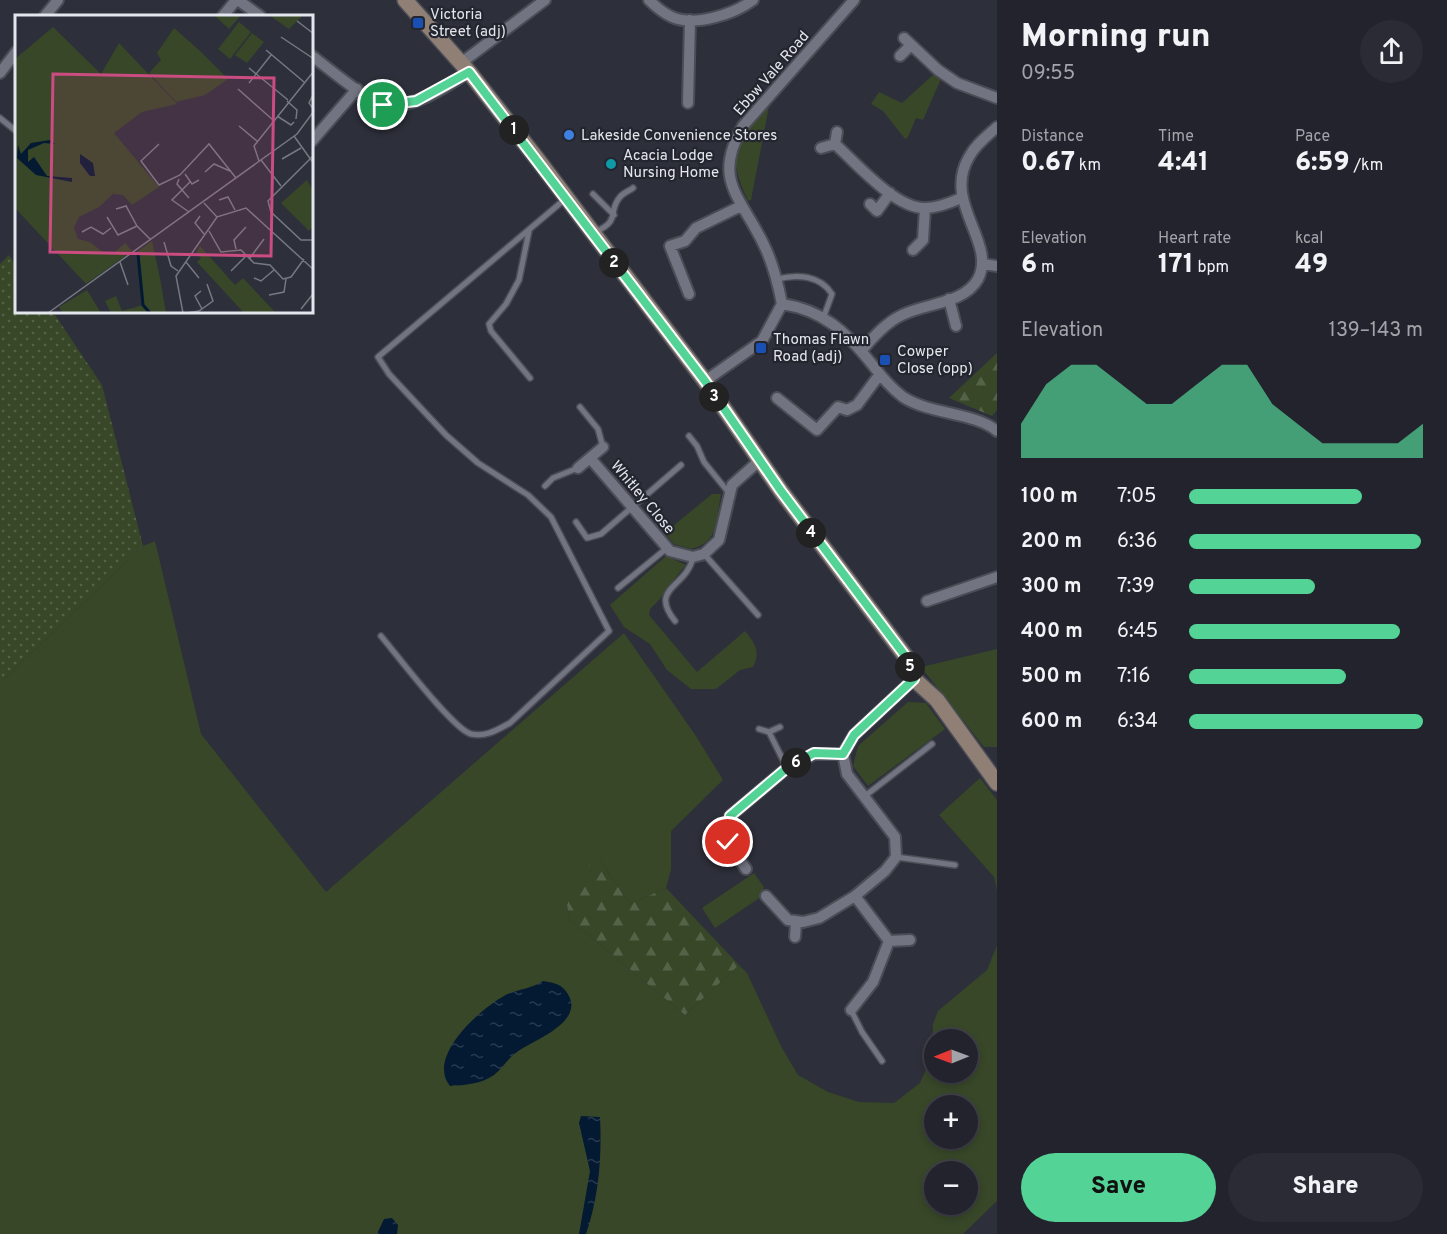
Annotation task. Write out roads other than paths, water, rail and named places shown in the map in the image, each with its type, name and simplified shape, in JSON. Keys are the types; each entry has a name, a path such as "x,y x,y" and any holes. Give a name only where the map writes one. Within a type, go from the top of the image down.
{"main road":[{"path":"405,0 465,68 705,381 759,461 869,611 906,657 914,679 937,700 997,783"}],"street":[{"path":"46,15 58,0"},
{"path":"224,15 237,0 259,15"},
{"path":"314,57 383,105 416,101 465,68 545,0"},
{"path":"649,0 672,17 690,20 723,15 753,0"},
{"name":"Ebbw Vale Road","path":"782,304 777,279 761,240 731,185 728,169 732,145 743,126 854,0"},
{"path":"688,103 690,20"},
{"path":"900,56 907,41 938,70 957,83 997,98"},
{"path":"0,73 15,53"},
{"path":"314,139 357,89"},
{"path":"835,144 837,132"},
{"path":"861,351 886,324 900,315 970,290 979,277 983,264 981,251 961,198 961,181 969,156 996,132"},
{"path":"835,144 890,193 911,206 925,208 961,198"},
{"path":"821,148 835,144"},
{"path":"870,204 878,212 890,193"},
{"path":"689,294 670,246 685,241 696,228 741,206"},
{"path":"913,250 924,240 925,208"},
{"path":"983,264 997,266"},
{"path":"949,299 956,326"},
{"path":"705,381 762,341 782,304 824,316 861,351 901,395 923,408 984,423 997,431"},
{"path":"777,398 817,430 838,407 847,410 857,405 880,374"},
{"name":"Whitley Close","path":"578,468 603,447"},
{"name":"Whitley Close","path":"590,458 667,548 676,554 693,557"},
{"path":"693,557 704,554 719,540 729,493 737,479 759,461"},
{"path":"927,601 997,577"},
{"path":"766,896 780,914 796,922 819,918 855,896 885,871 896,857 895,837 847,774 843,754 854,735 914,679"},
{"path":"746,869 728,842 730,816 787,768 814,753 843,754"},
{"path":"855,896 890,941"},
{"path":"795,937 796,922"},
{"path":"890,941 910,940"},
{"path":"851,1010 873,982 890,941"}],"lane":[{"path":"0,118 15,130"},
{"path":"591,234 607,226 614,215 620,197 633,188"},
{"path":"593,194 614,215"},
{"path":"381,636 459,728 480,735 491,734 510,723 609,631 551,518 528,495 478,463 446,435 388,374 378,357 565,198"},
{"path":"529,230 519,280 506,304 489,324 490,331 530,378"},
{"path":"777,279 802,276 826,285 832,294 824,316"},
{"path":"580,407 598,429 603,447"},
{"path":"689,436 697,446 704,462 729,493"},
{"path":"576,522 587,538 593,538 681,465"},
{"path":"545,486 553,478 578,468"},
{"path":"618,588 667,548"},
{"path":"704,554 758,615"},
{"path":"675,621 665,609 664,601 670,590 691,568 693,557"},
{"path":"759,729 769,732 780,728"},
{"path":"769,732 787,768"},
{"path":"865,796 932,744"},
{"path":"896,857 955,865"},
{"path":"851,1010 862,1032 882,1061"}],"water":[{"path":"543,981 555,983 569,996 571,1006 569,1015 563,1023 517,1052 489,1078 473,1084 450,1086 444,1074 445,1062 450,1048 459,1035 494,1002"},
{"path":"581,1116 600,1117 599,1176 586,1234 579,1234 590,1171 579,1123"},
{"path":"392,1218 398,1225 397,1234 377,1234 384,1219"}],"place":[{"name":"Victoria Street (adj)","path":"418,23"},
{"name":"Lakeside Convenience Stores","path":"569,135"},
{"name":"Acacia Lodge Nursing Home","path":"611,164"},
{"name":"Thomas Flawn Road (adj)","path":"761,348"},
{"name":"Cowper Close (opp)","path":"885,360"}]}
